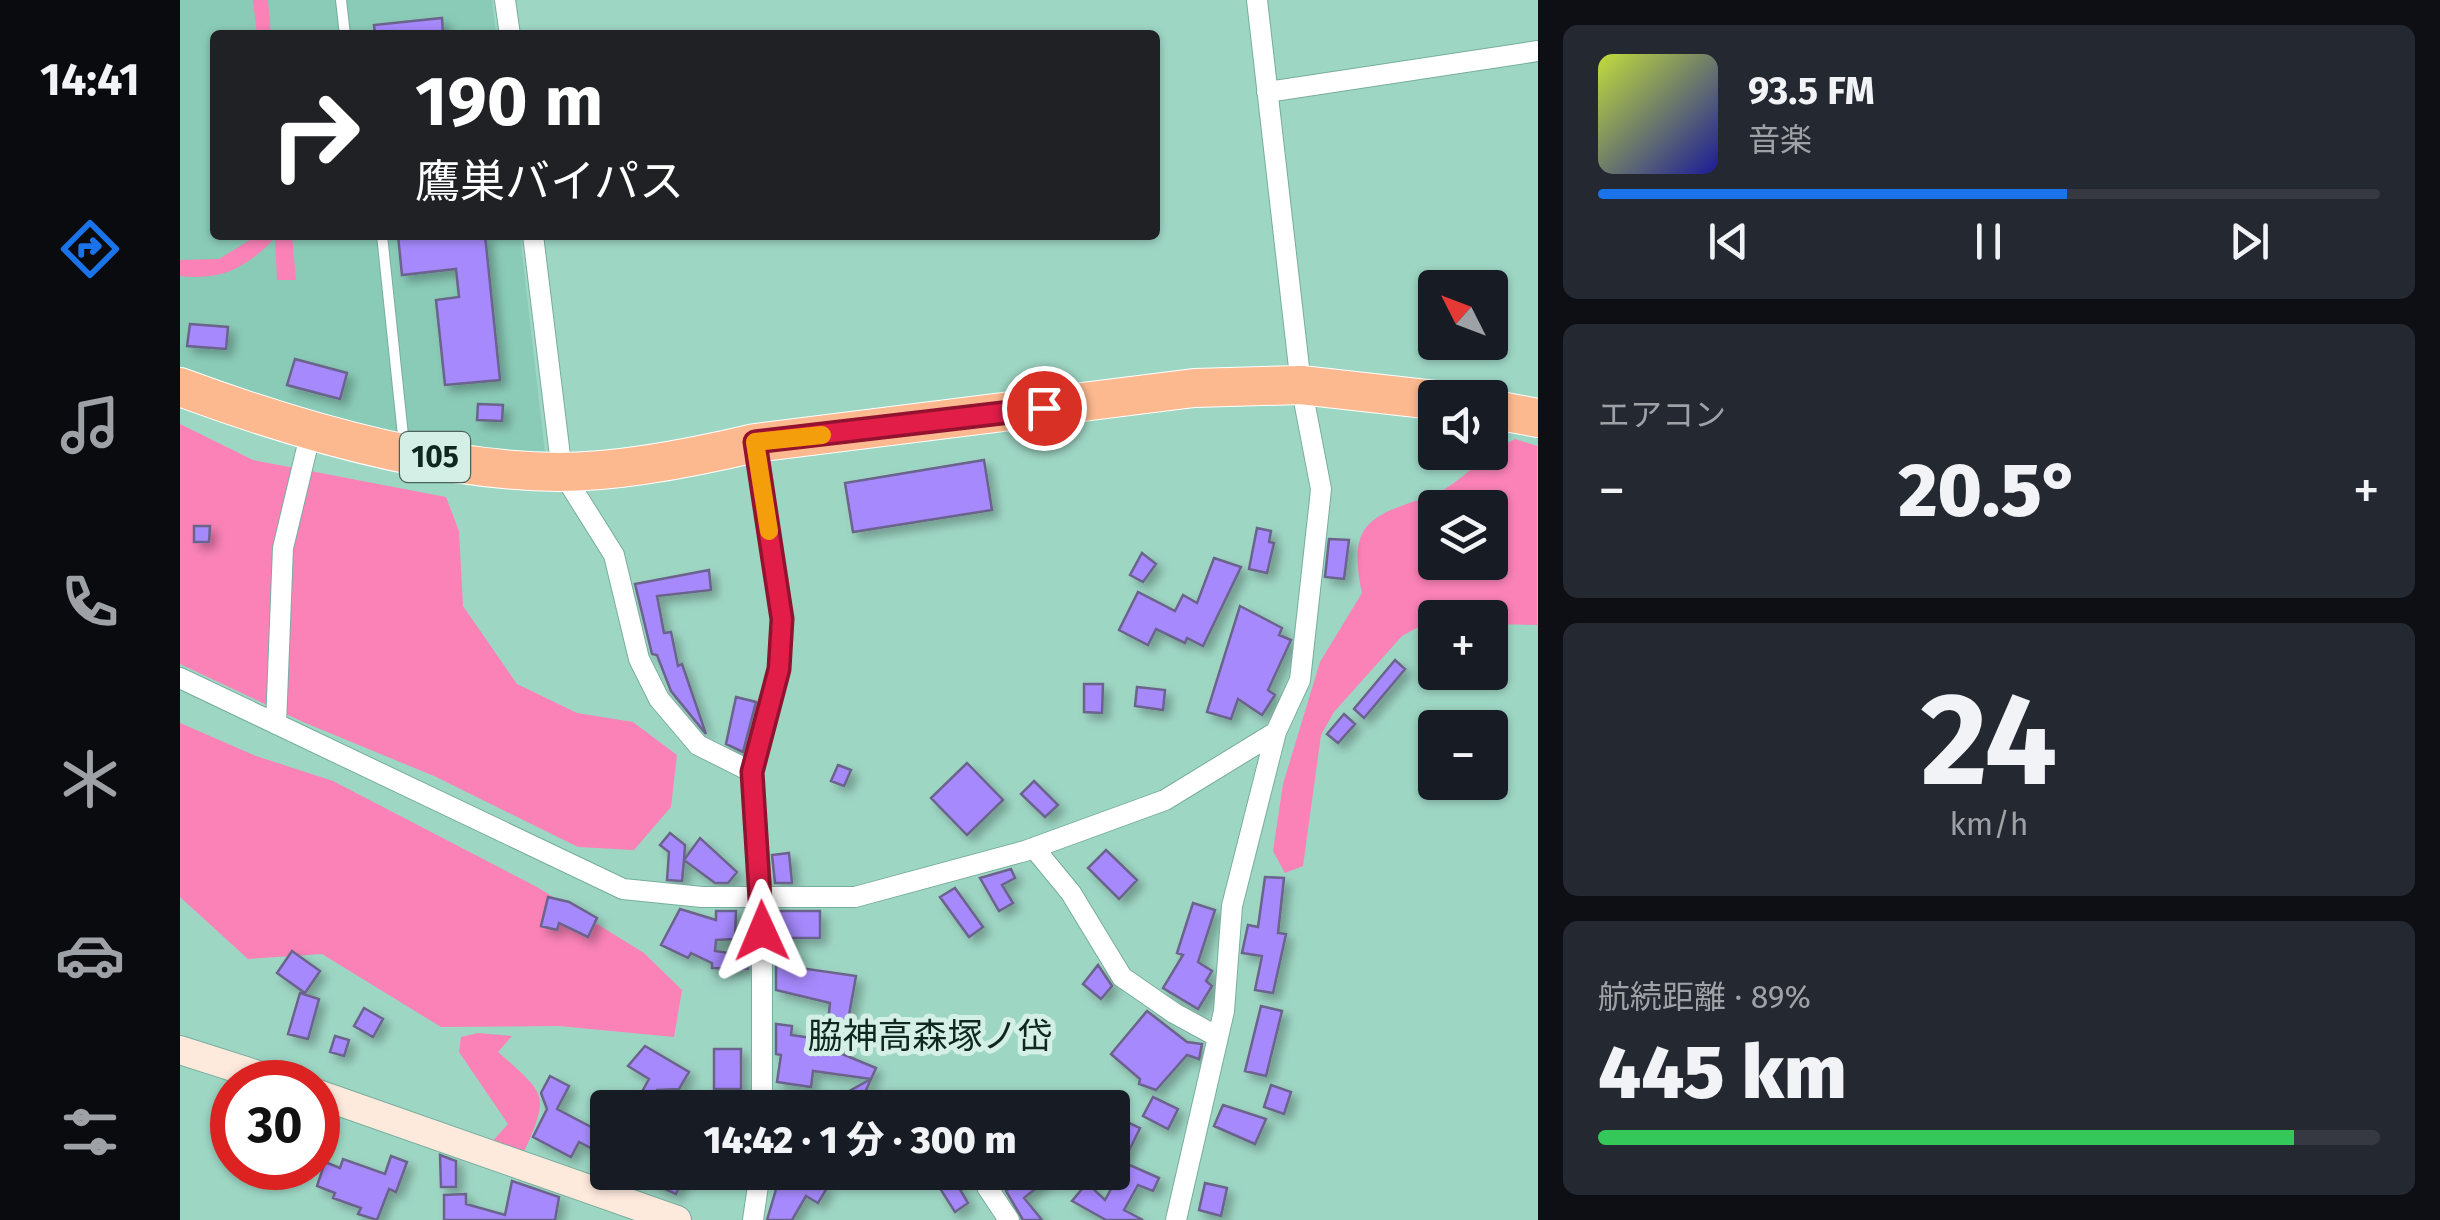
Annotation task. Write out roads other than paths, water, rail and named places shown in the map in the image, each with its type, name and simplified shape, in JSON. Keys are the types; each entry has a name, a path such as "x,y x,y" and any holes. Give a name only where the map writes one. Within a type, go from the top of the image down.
{"highway":[{"name":"105","path":"180,388 310,431 463,463 562,472 712,454 755,442 1194,388 1301,385 1418,398"},
{"path":"1508,412 1536,416"}],"street":[{"path":"505,0 509,30"},
{"path":"1176,1220 1218,1036 1232,906 1276,732 1300,680 1317,544 1320,488 1301,385 1257,0"},
{"path":"1268,92 1538,51"},
{"path":"534,240 562,472 614,555 639,659 659,699 698,744 752,772"},
{"path":"276,724 283,548 310,431"},
{"path":"755,442 782,619 779,669 752,772 762,896 762,1090"},
{"path":"180,678 623,889 702,897 855,897 1034,848 1164,800 1276,732"},
{"path":"1034,848 1072,893 1122,977 1174,1013 1218,1036"},
{"path":"180,1050 211,1060"},
{"path":"340,1102 677,1220"},
{"path":"753,1220 757,1190"},
{"path":"989,1190 1008,1220"}],"lane":[{"path":"341,0 344,30"},
{"path":"383,240 405,451"}],"district":[{"name":"脇神高森塚ノ岱","path":"930,1036"}]}
